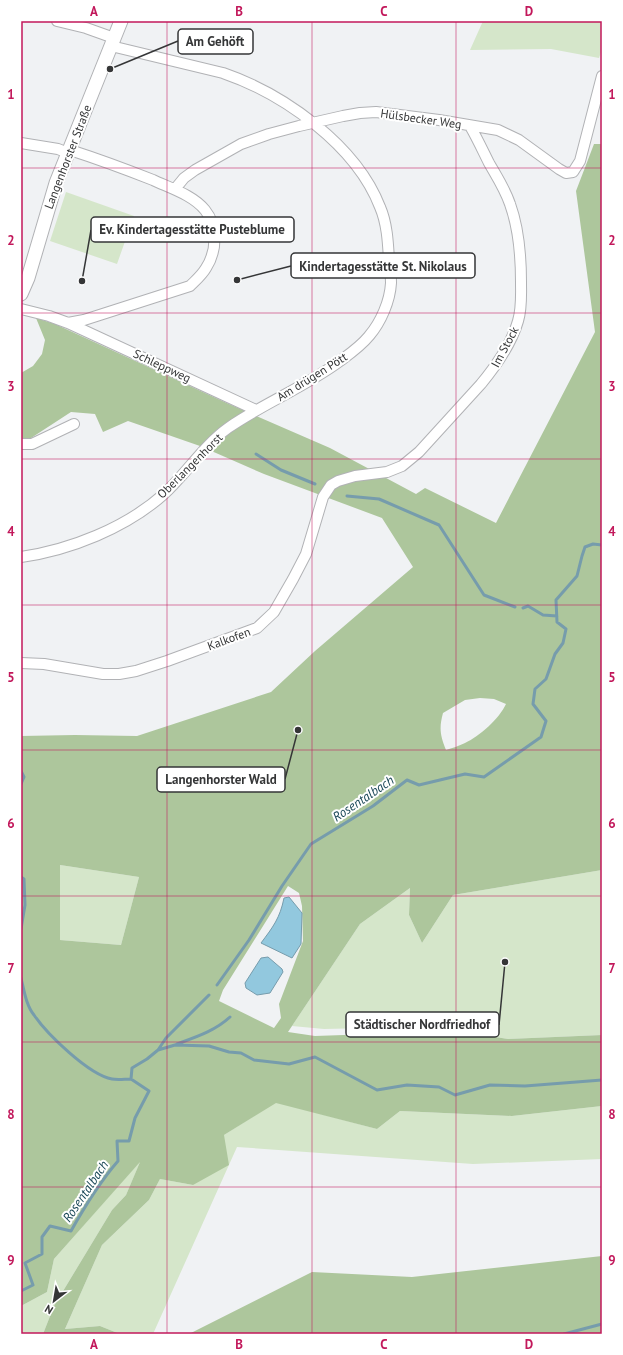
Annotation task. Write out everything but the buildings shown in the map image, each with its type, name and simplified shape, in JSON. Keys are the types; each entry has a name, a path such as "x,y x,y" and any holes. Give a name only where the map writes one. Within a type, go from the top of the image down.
{"street":[{"name":"Am drügen Pött","path":"58,21 86,28 113,42 223,73 256,85 288,104 314,123 331,138 345,152 369,185 380,206 387,238 390,283 388,298 378,324 361,345 326,371 252,413"},
{"name":"Langenhorster Straße","path":"21,294 28,278 56,183 121,21"},
{"name":"Hülsbecker Weg","path":"175,190 184,178 241,144 269,134 314,123 354,114 376,112 498,130 518,140 566,173 573,172 580,161 602,76"},
{"name":"Im Stock","path":"374,474 387,472 402,466 419,452 491,372 508,344 518,321 521,299 521,260 517,225 501,182 490,165 470,126"},
{"path":"21,143 69,151 134,173 175,190 195,201 205,209 215,231 212,254 207,267 190,286 84,320 68,323"},
{"name":"Schleppweg","path":"21,310 49,316 68,323 252,413"},
{"name":"Oberlangenhorst","path":"21,557 50,553 80,543 130,518 163,495 227,429 252,413"},
{"path":"21,444 32,444 74,424"},
{"name":"Kalkofen","path":"21,663 44,664 103,674 119,674 136,671 167,661 257,628 274,612 303,561 310,543 320,504 326,491 331,485 338,481 355,476 374,474"}],"green space":[{"path":"483,21 602,21 602,49 599,58 551,49 470,50"},
{"path":"594,144 602,144 602,870 453,895 422,943 409,915 410,888 360,924 288,1032 315,1036 458,1031 508,1039 602,1035 602,1106 512,1116 400,1111 377,1129 276,1103 224,1135 229,1165 193,1185 160,1179 149,1200 102,1245 65,1329 100,1326 120,1334 43,1334 54,1306 112,1210 126,1195 140,1162 54,1259 47,1292 21,1306 21,736 137,736 271,692 315,651 413,567 382,518 264,474 200,446 128,421 103,432 95,414 71,412 28,440 21,440 21,373 33,366 42,354 45,340 36,318 55,324 229,404 330,448 416,494 425,488 496,523 595,332 576,191","holes":["480,698 494,699 506,704 499,715 483,732 465,743 446,750 441,732 443,713 465,700","60,865 139,877 121,945 60,940","288,886 299,893 302,906 303,941 279,1004 281,1018 274,1028 219,1001 223,990"]},
{"path":"66,192 134,216 117,264 50,241"},
{"path":"60,865 139,877 121,945 60,940"},
{"path":"602,870 602,1035 508,1039 458,1031 458,1026 324,1029 292,1026 360,924 410,888 409,915 422,943 453,895"},
{"path":"276,1102 377,1129 400,1111 512,1116 602,1106 602,1159 473,1164 237,1147 153,1334 120,1334 100,1326 65,1329 102,1245 149,1200 160,1179 193,1185 224,1135"},
{"path":"141,1160 126,1195 112,1210 54,1306 43,1334 21,1334 21,1306 47,1292 54,1259"},
{"path":"602,1256 602,1334 189,1334 312,1272 412,1277"}],"water":[{"path":"289,897 302,913 301,944 292,958 261,943 276,922 284,898"},
{"path":"268,957 282,969 283,972 270,993 257,995 246,988 245,983 261,958"}],"waterway":[{"path":"256,454 281,470 315,484"},
{"path":"347,496 379,499 439,525 484,595 515,607"},
{"name":"Rosentalbach","path":"217,985 249,940 282,886 311,844 373,806 407,780 419,785 465,774 484,777 541,737 546,721 533,704 535,689 546,679 555,654 563,643 566,629 557,622 556,600 577,576 585,547 593,544 602,545"},
{"path":"523,608 528,606 543,615 557,616"},
{"path":"21,771 24,777 21,784"},
{"path":"21,877 24,879 25,905 21,929"},
{"path":"21,978 31,1011 58,1043 81,1062 103,1076 112,1079 131,1079"},
{"name":"Rosentalbach","path":"21,1291 33,1285 25,1263 42,1254 42,1237 50,1226 71,1231 93,1195 118,1161 117,1141 129,1141 135,1118 149,1091 131,1079 132,1068 158,1050 166,1038 209,995"},
{"path":"177,1044 212,1030 230,1017"},
{"path":"158,1050 175,1045 209,1046 229,1052 241,1053 254,1060 289,1064 315,1057 377,1090 407,1085 439,1087 455,1095 490,1085 525,1086 602,1080"},
{"path":"564,1334 602,1324"}],"place":[{"name":"Am Gehöft","path":"110,69"},
{"name":"Kindertagesstätte St. Nikolaus","path":"237,280"},
{"name":"Ev. Kindertagesstätte Pusteblume","path":"82,281"},
{"name":"Langenhorster Wald","path":"298,730"},
{"name":"Städtischer Nordfriedhof","path":"505,962"}]}
